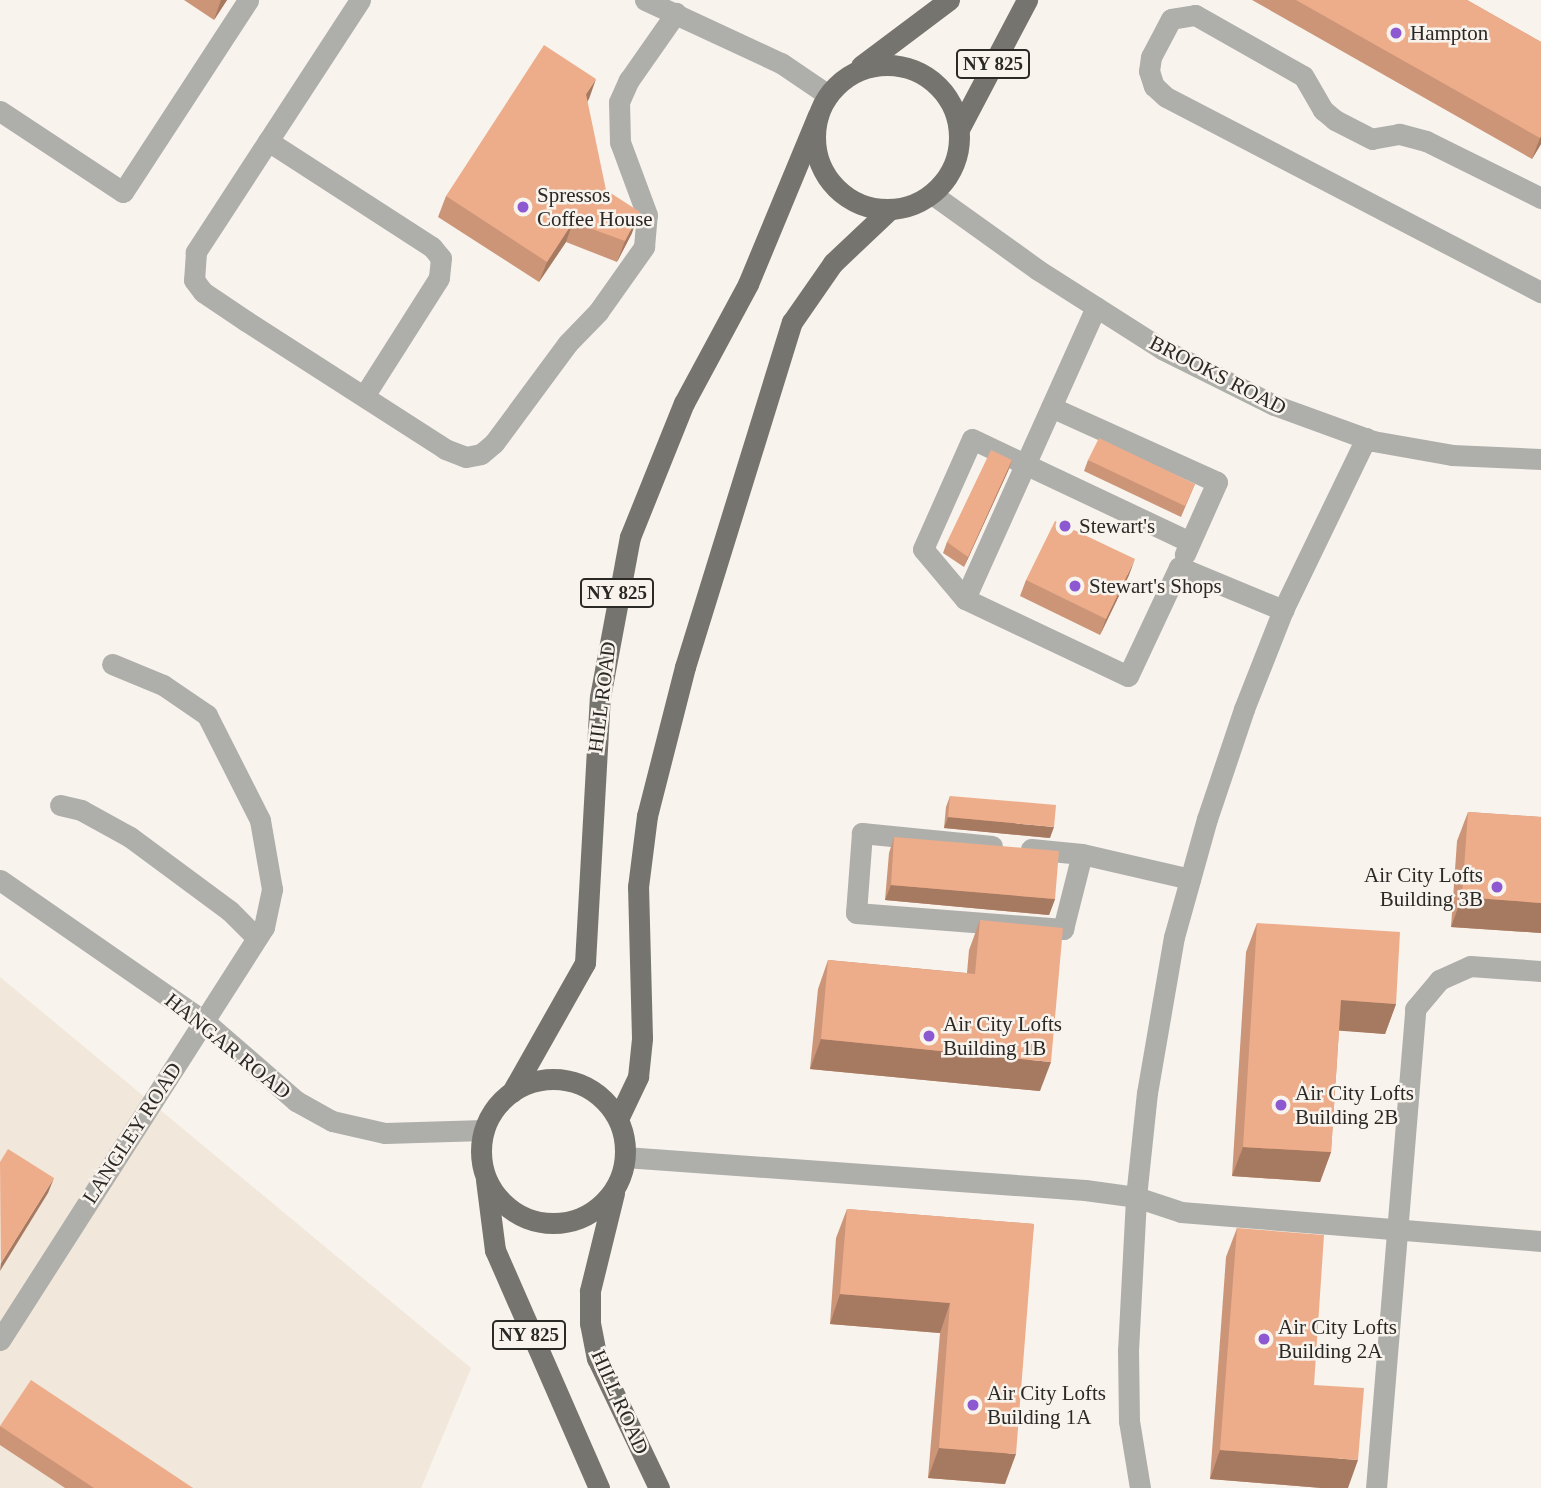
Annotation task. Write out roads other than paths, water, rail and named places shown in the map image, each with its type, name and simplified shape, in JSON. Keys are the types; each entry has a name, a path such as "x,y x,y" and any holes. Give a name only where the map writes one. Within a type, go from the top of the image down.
{"main road":[{"name":"NY 825","path":"818,116 828,95 846,78 949,0"},
{"name":"NY 825","path":"932,194 949,176 958,153 959,129 1027,0"},
{"path":"846,78 868,67 893,65 917,71 938,85 952,105 959,129"},
{"path":"818,116 815,138 819,160 830,181 867,207 890,210"},
{"name":"HILL ROAD","path":"512,1092 585,963 600,697 630,537 684,403 748,284 818,116"},
{"path":"512,1092 534,1082 559,1079 593,1092 618,1119 638,1077 642,1038 638,887 647,816 685,667 792,322 833,263 890,210 932,194"},
{"name":"NY 825","path":"512,1092 495,1108 484,1130 481,1152 495,1250 599,1488"},
{"name":"NY 825","path":"615,1190 625,1157 618,1119"},
{"path":"485,1175 496,1195 513,1211 534,1221 557,1224 579,1219 599,1208 615,1190"},
{"name":"HILL ROAD","path":"615,1190 590,1291 590,1323 597,1358 659,1488"}],"street":[{"path":"0,111 123,192 248,0"},
{"path":"360,0 196,252 194,280 216,301 456,453 481,454 494,443 568,343 598,312 643,247 647,215 620,142 620,102 629,80 676,13"},
{"path":"645,0 780,63 828,95"},
{"path":"1541,198 1426,141 1399,134 1372,139 1335,120 1323,110 1303,76 1195,15 1171,19 1151,57 1154,86 1166,97 1541,292"},
{"path":"268,141 432,247 441,258 439,278 363,396"},
{"name":"BROOKS ROAD","path":"932,194 1162,349 1274,405 1366,438 1452,455 1541,459"},
{"path":"965,600 1096,307"},
{"path":"1051,407 1217,482 1190,542 1179,566 1128,676 965,600 923,549 972,439 1190,542"},
{"path":"1136,1487 1129,1421 1128,1351 1136,1197 1158,1013 1190,879 1244,709 1283,610 1366,438"},
{"path":"1179,566 1283,610"},
{"path":"60,805 80,810 130,837 261,932 272,888 260,820 207,715 163,685 112,664"},
{"path":"1082,854 1063,929 856,913 862,833 1082,854 1190,879"},
{"name":"HANGAR ROAD","path":"0,880 204,1021 296,1101 332,1121 385,1133 484,1130"},
{"name":"LANGLEY ROAD","path":"0,1340 261,932"},
{"path":"1376,1488 1415,1009 1439,980 1470,967 1541,971"},
{"path":"625,1157 1136,1197 1181,1212 1541,1241"}],"place":[{"name":"Hampton","path":"1396,33"},
{"name":"Spressos Coffee House","path":"523,207"},
{"name":"Stewart's","path":"1065,526"},
{"name":"Stewart's Shops","path":"1075,586"},
{"name":"Air City Lofts Building 3B","path":"1497,887"},
{"name":"Air City Lofts Building 1B","path":"929,1036"},
{"name":"Air City Lofts Building 2B","path":"1281,1105"},
{"name":"Air City Lofts Building 2A","path":"1264,1339"},
{"name":"Air City Lofts Building 1A","path":"973,1405"}]}
